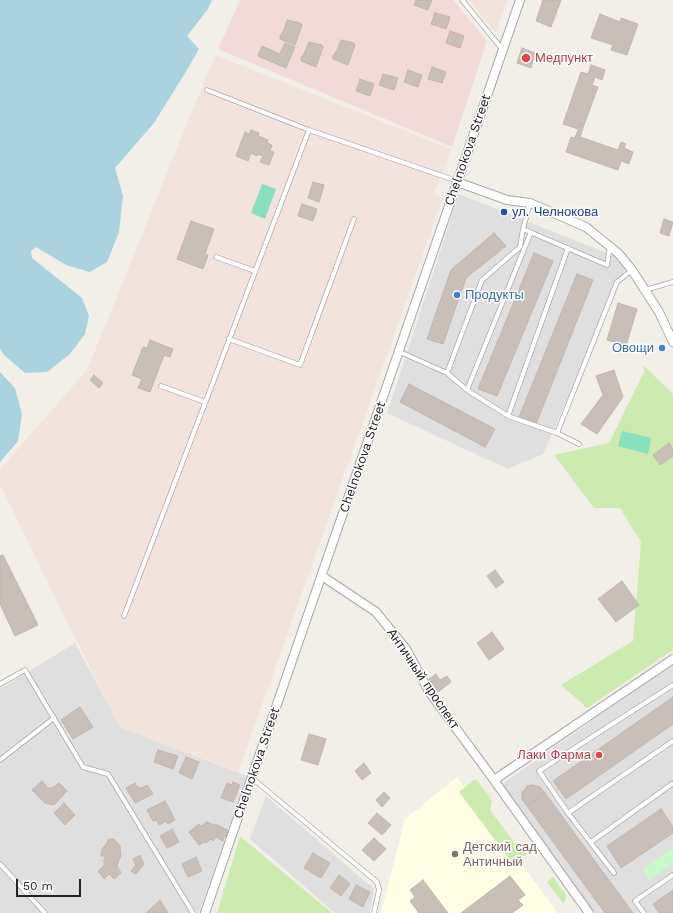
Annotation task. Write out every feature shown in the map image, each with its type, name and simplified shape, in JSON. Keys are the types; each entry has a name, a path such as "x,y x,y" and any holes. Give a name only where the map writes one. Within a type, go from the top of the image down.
{"street":[{"name":"Chelnokova Street","path":"205,913 400,352 520,0"},
{"path":"457,182 507,200 530,203 586,227 610,246 632,270 659,312 673,342"},
{"name":"Античный проспект","path":"322,576 376,612 406,648 430,693 589,913"},
{"path":"494,780 672,661"}],"lane":[{"path":"462,0 503,51"},
{"path":"207,90 309,130 457,182"},
{"path":"124,616 309,130"},
{"path":"447,373 482,280 520,248 522,229 530,203"},
{"path":"229,339 300,365 354,218"},
{"path":"522,229 607,265 610,246"},
{"path":"467,390 531,232"},
{"path":"508,416 568,248"},
{"path":"216,257 255,271"},
{"path":"558,433 617,282 632,270"},
{"path":"645,290 673,282"},
{"path":"400,352 447,373 467,390 508,416 558,433 579,444"},
{"path":"162,386 205,402"},
{"path":"0,684 25,670 83,767 108,774 193,913"},
{"path":"614,873 568,813 539,771 673,685"},
{"path":"0,760 54,718"},
{"path":"568,813 673,741"},
{"path":"252,778 377,882 379,890 374,913"},
{"path":"591,842 673,784"},
{"path":"0,864 45,913"},
{"path":"644,913 635,901 673,875"}],"shaded area":[{"path":"240,0 453,0 487,41 452,147 218,49"},
{"path":"469,0 507,0 496,33"},
{"path":"215,55 451,149 434,194 443,198 238,772 119,727 0,485 0,469 87,370"},
{"path":"459,194 629,262 543,454 508,469 387,413"},
{"path":"75,643 120,727 247,776 199,913 0,913 0,689"},
{"path":"673,666 673,913 594,913 504,797 502,790 505,782 651,679"},
{"name":"Детский сад Античный","path":"457,777 558,913 381,913 405,819"},
{"path":"266,796 374,889 370,913 335,913 250,839"}],"green space":[{"path":"262,184 276,189 265,219 251,213"},
{"path":"643,365 673,394 673,650 587,708 561,685 633,641 641,542 620,508 594,508 554,455 609,443 644,372"},
{"path":"622,431 651,438 648,454 618,446"},
{"path":"475,779 492,800 490,810 519,849 527,854 513,864 459,792"},
{"path":"240,836 332,913 217,913"},
{"path":"673,848 673,863 649,880 642,869"},
{"path":"553,877 566,895 563,903 547,882"}],"water":[{"path":"0,0 212,0 208,9 187,36 199,49 187,70 154,123 115,168 123,196 119,232 107,262 90,272 66,265 36,247 31,251 32,258 82,298 89,316 85,334 70,354 47,372 25,373 4,355 0,349"},
{"path":"0,372 15,388 22,414 18,441 0,462"}],"building":[{"path":"416,0 432,0 428,10 414,5"},
{"path":"543,0 561,0 551,27 536,21"},
{"path":"435,13 450,17 446,29 431,24"},
{"path":"600,14 620,22 621,18 638,24 627,55 611,50 613,45 591,38"},
{"path":"287,20 300,23 302,25 295,45 280,39"},
{"path":"450,31 464,36 460,48 446,43"},
{"path":"341,40 354,43 355,45 348,65 333,59"},
{"path":"309,42 322,45 323,47 316,67 301,61"},
{"path":"285,43 295,47 286,68 258,56 262,46 280,54"},
{"name":"Медпункт","path":"522,48 535,53 531,68 517,63"},
{"path":"591,65 605,70 602,80 595,77 592,85 598,87 584,125 580,124 578,129 563,124 581,72 588,74"},
{"path":"432,67 446,72 442,83 428,79"},
{"path":"408,70 422,75 418,87 404,82"},
{"path":"383,74 398,78 394,90 379,85"},
{"path":"360,79 374,84 370,96 356,91"},
{"path":"580,124 584,125 580,137 618,150 621,142 626,144 624,148 633,152 629,164 621,161 618,170 566,152 571,137 575,138"},
{"path":"251,130 259,133 258,136 268,140 267,143 272,145 270,151 274,152 269,165 260,162 263,156 258,154 257,156 251,153 248,161 236,156 245,132 249,134"},
{"path":"313,182 324,185 319,202 308,198"},
{"path":"302,204 317,209 313,221 298,216"},
{"path":"664,219 673,222 669,236 660,233"},
{"path":"191,221 214,229 205,254 208,255 203,269 177,259"},
{"path":"494,233 506,246 466,278 443,344 427,339 451,270"},
{"path":"534,253 553,261 497,396 478,389"},
{"path":"577,274 593,280 536,424 519,417"},
{"path":"618,303 637,309 626,346 607,340"},
{"path":"150,340 173,349 170,357 164,355 150,392 138,388 142,379 132,375 143,347 147,348"},
{"path":"614,370 623,397 597,434 581,424 603,395 596,376"},
{"path":"94,375 103,383 99,388 90,380"},
{"path":"409,384 495,429 485,447 400,402"},
{"path":"669,443 673,449 673,456 660,465 653,455"},
{"path":"3,555 38,625 15,636 0,604 0,556"},
{"path":"495,570 504,582 496,588 487,576"},
{"path":"622,581 639,605 616,622 598,599"},
{"path":"492,632 504,649 489,660 477,643"},
{"path":"436,674 440,680 447,676 451,682 438,692 429,679"},
{"path":"673,697 673,724 566,799 553,781"},
{"path":"80,707 93,727 73,739 61,720"},
{"path":"309,734 326,739 318,765 301,760"},
{"path":"158,750 178,756 173,769 154,762"},
{"path":"186,757 199,762 192,779 179,773"},
{"path":"364,763 371,773 362,780 355,771"},
{"path":"42,781 48,788 52,788 59,783 67,791 54,805 45,803 32,790"},
{"path":"233,782 240,785 233,802 221,798 227,783 232,785"},
{"path":"135,783 137,787 142,788 147,785 153,794 135,803 126,788"},
{"path":"532,785 540,787 545,793 527,806 522,799 522,793 527,786"},
{"path":"384,792 390,798 382,807 376,800"},
{"path":"545,793 633,913 605,913 527,806"},
{"path":"165,801 175,820 168,824 166,821 159,825 157,820 153,821 147,810"},
{"path":"64,803 75,815 65,825 54,813"},
{"path":"661,809 673,827 673,833 621,868 607,846"},
{"path":"377,813 391,825 382,835 368,823"},
{"path":"207,822 229,831 227,837 224,836 223,841 216,837 213,841 211,839 206,843 204,842 199,845 189,832 199,824 201,826"},
{"path":"172,829 179,842 167,848 160,836"},
{"path":"374,838 386,849 374,861 362,850"},
{"path":"110,839 114,839 120,846 121,856 117,866 121,873 114,879 109,874 104,879 98,871 104,866 104,859 106,856 101,856 102,849"},
{"path":"313,853 330,863 321,878 304,868"},
{"path":"140,855 144,864 136,874 131,871 136,865 133,859"},
{"path":"196,857 202,871 188,877 182,864"},
{"path":"339,875 350,884 341,896 330,888"},
{"name":"Детский сад Античный","path":"510,876 525,895 518,900 523,905 512,913 461,913"},
{"name":"Детский сад Античный","path":"423,880 448,913 419,913 410,901 415,897 410,890"},
{"path":"356,885 370,892 363,907 349,899"},
{"path":"673,890 673,913 659,913 653,904"},
{"path":"160,900 168,913 146,913"}],"place":[{"name":"Медпункт","path":"526,58"},
{"name":"ул. Челнокова","path":"504,212"},
{"name":"Продукты","path":"457,295"},
{"name":"Овощи","path":"662,348"},
{"name":"Лаки Фарма","path":"599,755"},
{"name":"Детский сад Античный","path":"455,854"}]}
